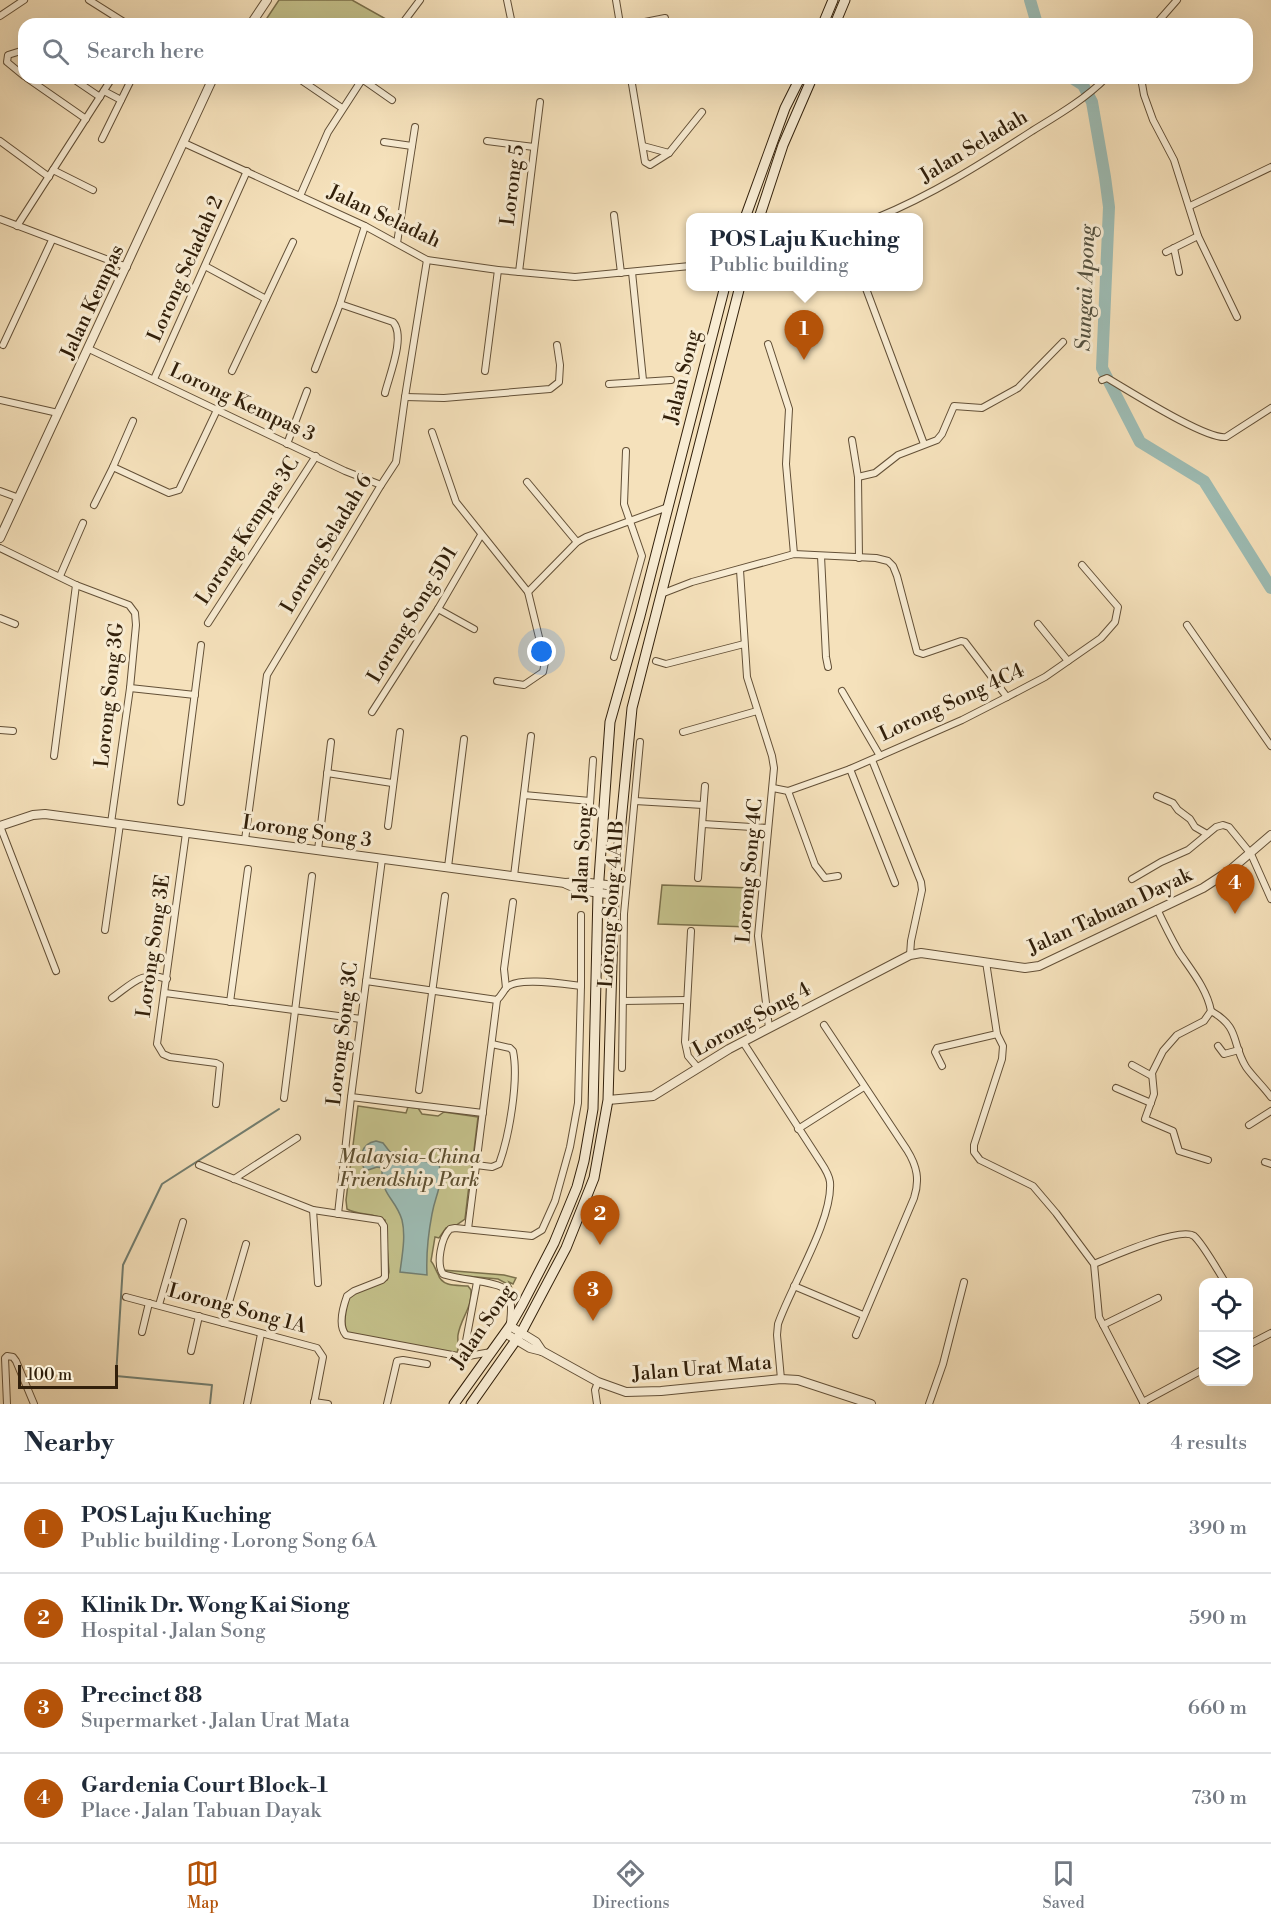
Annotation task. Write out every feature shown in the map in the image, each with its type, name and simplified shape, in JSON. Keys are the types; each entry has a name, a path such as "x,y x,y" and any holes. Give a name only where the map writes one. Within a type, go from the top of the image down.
{"main road":[{"path":"826,18 833,0"},
{"path":"838,18 845,0"},
{"path":"747,213 758,177 797,84"},
{"path":"761,213 783,145 809,84"},
{"name":"Jalan Song","path":"454,1404 507,1329 554,1243 577,1186 584,1161 593,1109 598,888 610,722 725,291"},
{"name":"Jalan Song","path":"471,1404 518,1336 566,1248 587,1199 600,1153 608,1100 615,890 632,708 739,291"},
{"path":"668,507 677,507 686,498"},
{"path":"640,616 651,600 661,594"}],"street":[{"path":"0,15 24,0"},
{"path":"89,0 118,18"},
{"path":"255,18 267,0"},
{"path":"406,18 420,0"},
{"path":"507,0 511,18"},
{"path":"616,0 619,18"},
{"path":"1161,18 1177,0"},
{"path":"18,52 8,55 7,62 18,71"},
{"path":"36,84 86,119"},
{"path":"81,84 100,97"},
{"path":"17,226 108,84"},
{"path":"102,139 129,84"},
{"name":"Jalan Kempas","path":"0,538 4,520 19,498 89,349 184,143 207,84"},
{"path":"307,84 342,108"},
{"path":"300,195 328,132 358,84"},
{"path":"370,84 392,100"},
{"path":"633,84 645,162 650,165 669,153 702,112"},
{"name":"Jalan Seladah","path":"887,213 936,191 979,167 1088,96 1100,84"},
{"path":"1142,84 1148,109 1174,160 1184,196 1190,206 1191,219 1237,317"},
{"path":"104,91 121,100"},
{"name":"Lorong 5","path":"519,272 540,102"},
{"path":"397,243 416,127"},
{"path":"0,141 49,177"},
{"path":"487,141 534,147"},
{"path":"384,142 412,146"},
{"name":"Jalan Seladah","path":"184,143 300,195 428,260 575,278 686,266"},
{"path":"643,146 669,153"},
{"path":"1190,206 1271,167"},
{"path":"54,170 93,190"},
{"name":"Lorong Seladah 2","path":"154,379 247,171"},
{"path":"614,215 621,273"},
{"path":"0,219 127,267"},
{"path":"315,369 340,304 364,226"},
{"path":"1166,252 1198,236"},
{"path":"3,345 52,240"},
{"path":"232,371 293,242"},
{"path":"1174,248 1179,272"},
{"name":"Lorong Seladah 6","path":"244,840 267,675 396,462 428,260"},
{"path":"205,267 266,299"},
{"path":"485,371 498,270"},
{"path":"632,272 643,380"},
{"path":"867,291 924,444"},
{"path":"340,304 393,322 398,327 399,338 385,393"},
{"path":"858,477 875,473 898,455 937,440 954,406 982,408 1018,388 1063,342"},
{"path":"768,344 789,409 786,464 794,554"},
{"path":"405,397 444,398 550,389 559,382 560,364 557,345"},
{"name":"Lorong Kempas 3","path":"89,349 287,444 381,485"},
{"path":"1104,379 1220,438 1226,437 1271,408"},
{"path":"609,384 643,380 671,380"},
{"path":"287,444 307,391"},
{"path":"0,400 58,413"},
{"path":"113,467 170,493 176,492 182,487 217,410"},
{"path":"94,505 133,421"},
{"path":"432,432 456,502 528,592 545,662 543,672 524,685 497,681"},
{"path":"852,440 858,477 859,558"},
{"path":"614,657 642,556 624,504 626,451"},
{"name":"Lorong Kempas 3C","path":"208,623 316,456"},
{"path":"527,482 577,542"},
{"path":"0,490 19,498"},
{"path":"528,592 577,542 628,520 668,507"},
{"path":"60,576 83,523"},
{"name":"Lorong Song 5D1","path":"372,712 438,609 481,535"},
{"name":"Lorong Song 3G","path":"0,548 76,585 129,605 135,613 130,688 111,823"},
{"path":"661,594 692,582 794,554 876,558 888,561 893,566 900,585 917,652 923,654 961,641 965,642 1007,697"},
{"path":"821,556 828,667"},
{"name":"Lorong Song 4C4","path":"788,791 850,769 962,720 1045,677 1110,630 1115,622 1118,607 1082,565"},
{"name":"Lorong Song 4C","path":"740,570 747,677 772,756 773,788 758,936 769,1029"},
{"path":"54,756 76,585"},
{"path":"438,609 474,629"},
{"path":"0,618 15,624"},
{"path":"1038,624 1068,661"},
{"path":"1187,625 1271,746"},
{"path":"656,661 666,664 744,644"},
{"path":"181,802 201,645"},
{"path":"130,688 195,695"},
{"path":"842,691 880,756"},
{"path":"684,732 757,711"},
{"path":"0,730 13,731"},
{"path":"387,826 400,732"},
{"path":"514,876 531,736"},
{"path":"448,867 464,740"},
{"path":"318,850 331,742"},
{"name":"Lorong Song 4A1B","path":"622,1068 624,914 640,742"},
{"path":"587,848 593,760"},
{"path":"872,760 921,882 922,890 910,955"},
{"path":"850,769 895,883"},
{"path":"327,773 392,783"},
{"path":"698,878 705,786"},
{"path":"773,788 788,791 815,866 825,878 838,876"},
{"path":"524,795 590,801"},
{"path":"1157,796 1173,803 1178,810 1194,822 1195,826 1207,834"},
{"path":"635,801 703,805"},
{"name":"Lorong Song 3","path":"0,826 33,815 45,814 615,890"},
{"path":"105,930 120,824"},
{"path":"703,824 768,828"},
{"path":"1132,879 1188,850 1216,826 1226,825 1251,854 1271,899"},
{"path":"0,826 56,971"},
{"name":"Lorong Song 3E","path":"186,833 157,1044 163,1054 170,1057 220,1065 216,1104"},
{"name":"Jalan Tabuan Dayak","path":"910,955 921,953 1025,968 1039,966 1203,888 1251,854 1271,836"},
{"name":"Lorong Song 3C","path":"338,1214 382,859"},
{"path":"230,1002 248,869"},
{"path":"284,1098 293,1010 312,876"},
{"path":"419,1090 445,896"},
{"path":"506,988 504,969 513,902"},
{"path":"1156,909 1208,1000 1211,1011 1220,1016 1234,1032 1247,1068 1271,1097"},
{"path":"507,1329 511,1307 506,1290 502,1286 448,1276 440,1270 446,1233 455,1228 532,1236 542,1230 555,1201 570,1147 578,1103 581,915"},
{"path":"691,931 686,1051 698,1068"},
{"name":"Lorong Song 4","path":"608,1100 649,1097 743,1042 910,955"},
{"path":"986,962 997,1034 1003,1046 1002,1059 974,1145 974,1152 980,1160 1029,1183 1094,1264 1097,1308 1102,1325 1144,1403 1199,1371"},
{"path":"112,998 144,975 155,975 167,979"},
{"path":"366,981 498,1000"},
{"path":"468,1229 498,1000 506,988 516,984 537,981 580,986"},
{"path":"165,993 361,1019"},
{"path":"623,1001 687,1000"},
{"path":"1208,1160 1179,1151 1173,1131 1147,1121 1146,1116 1154,1094 1152,1076 1163,1051 1177,1035 1204,1021 1211,1011"},
{"path":"824,1025 913,1159 918,1181 914,1198 856,1335"},
{"path":"942,1066 935,1052 937,1048 997,1034"},
{"path":"743,1042 825,1169 830,1184 824,1216 777,1329 781,1379"},
{"path":"476,1166 492,1167 499,1164 506,1138 513,1093 513,1051 510,1048 492,1044"},
{"path":"1218,1046 1224,1054 1239,1050"},
{"path":"1132,1065 1152,1076"},
{"path":"798,1129 864,1087"},
{"path":"1116,1088 1151,1103"},
{"path":"351,1096 483,1113"},
{"path":"1249,1125 1271,1111"},
{"path":"234,1179 297,1138"},
{"path":"198,1165 313,1210 380,1220 384,1226 385,1277 347,1296 341,1325 344,1334 463,1358 491,1352"},
{"path":"313,1210 318,1283"},
{"path":"159,1305 183,1222"},
{"path":"1094,1264 1136,1247 1184,1232 1195,1237 1222,1278"},
{"path":"223,1323 246,1244"},
{"path":"463,1358 477,1282"},
{"path":"929,1404 943,1364 964,1282"},
{"path":"794,1286 863,1315"},
{"name":"Lorong Song 1A","path":"126,1296 311,1346 321,1352 323,1357 314,1403"},
{"path":"1102,1325 1158,1298"},
{"path":"142,1332 149,1303"},
{"path":"191,1352 199,1316"},
{"name":"Jalan Urat Mata","path":"507,1329 518,1336 536,1342 542,1351 598,1382 618,1390 635,1393 781,1379 798,1380 872,1404"},
{"path":"1253,1342 1271,1333"},
{"path":"247,1404 261,1334"},
{"path":"7,1404 5,1358 9,1356 15,1359 34,1404"},
{"path":"387,1404 397,1361 427,1364"},
{"path":"597,1404 595,1390 598,1382"},
{"path":"314,1403 328,1404"}],"green space":[{"path":"279,0 352,0 384,18 267,18"},
{"path":"662,885 752,888 750,927 658,924"},
{"name":"Malaysia-China Friendship Park","path":"358,1106 406,1113 408,1107 418,1108 422,1114 438,1116 444,1112 478,1117 471,1175 467,1176 466,1182 469,1185 465,1219 455,1226 446,1228 439,1238 435,1237 431,1261 443,1281 468,1286 471,1290 470,1303 458,1335 457,1353 359,1336 343,1331 347,1300 350,1295 387,1280 389,1272 385,1220 347,1209 346,1200"},
{"path":"443,1270 516,1278 513,1284 509,1282 511,1286 498,1279 444,1274"}],"water":[{"path":"376,1141 383,1143 390,1152 396,1152 404,1159 439,1163 440,1184 429,1229 427,1275 400,1272 404,1239 402,1220 386,1191 382,1168 377,1167 365,1171 362,1161 364,1148"}],"waterway":[{"name":"Sungai Apong","path":"1030,0 1035,18"},
{"name":"Sungai Apong","path":"1081,84 1092,102 1109,207 1102,368 1140,442 1204,481 1271,588"},
{"path":"210,1404 212,1385 116,1376 123,1265 162,1184 279,1109"}],"place":[{"name":"POS Laju Kuching","path":"804,360"},
{"name":"Gardenia Court Block-1","path":"1235,914"},
{"name":"Klinik Dr. Wong Kai Siong","path":"600,1245"},
{"name":"Precinct 88","path":"593,1321"}]}
